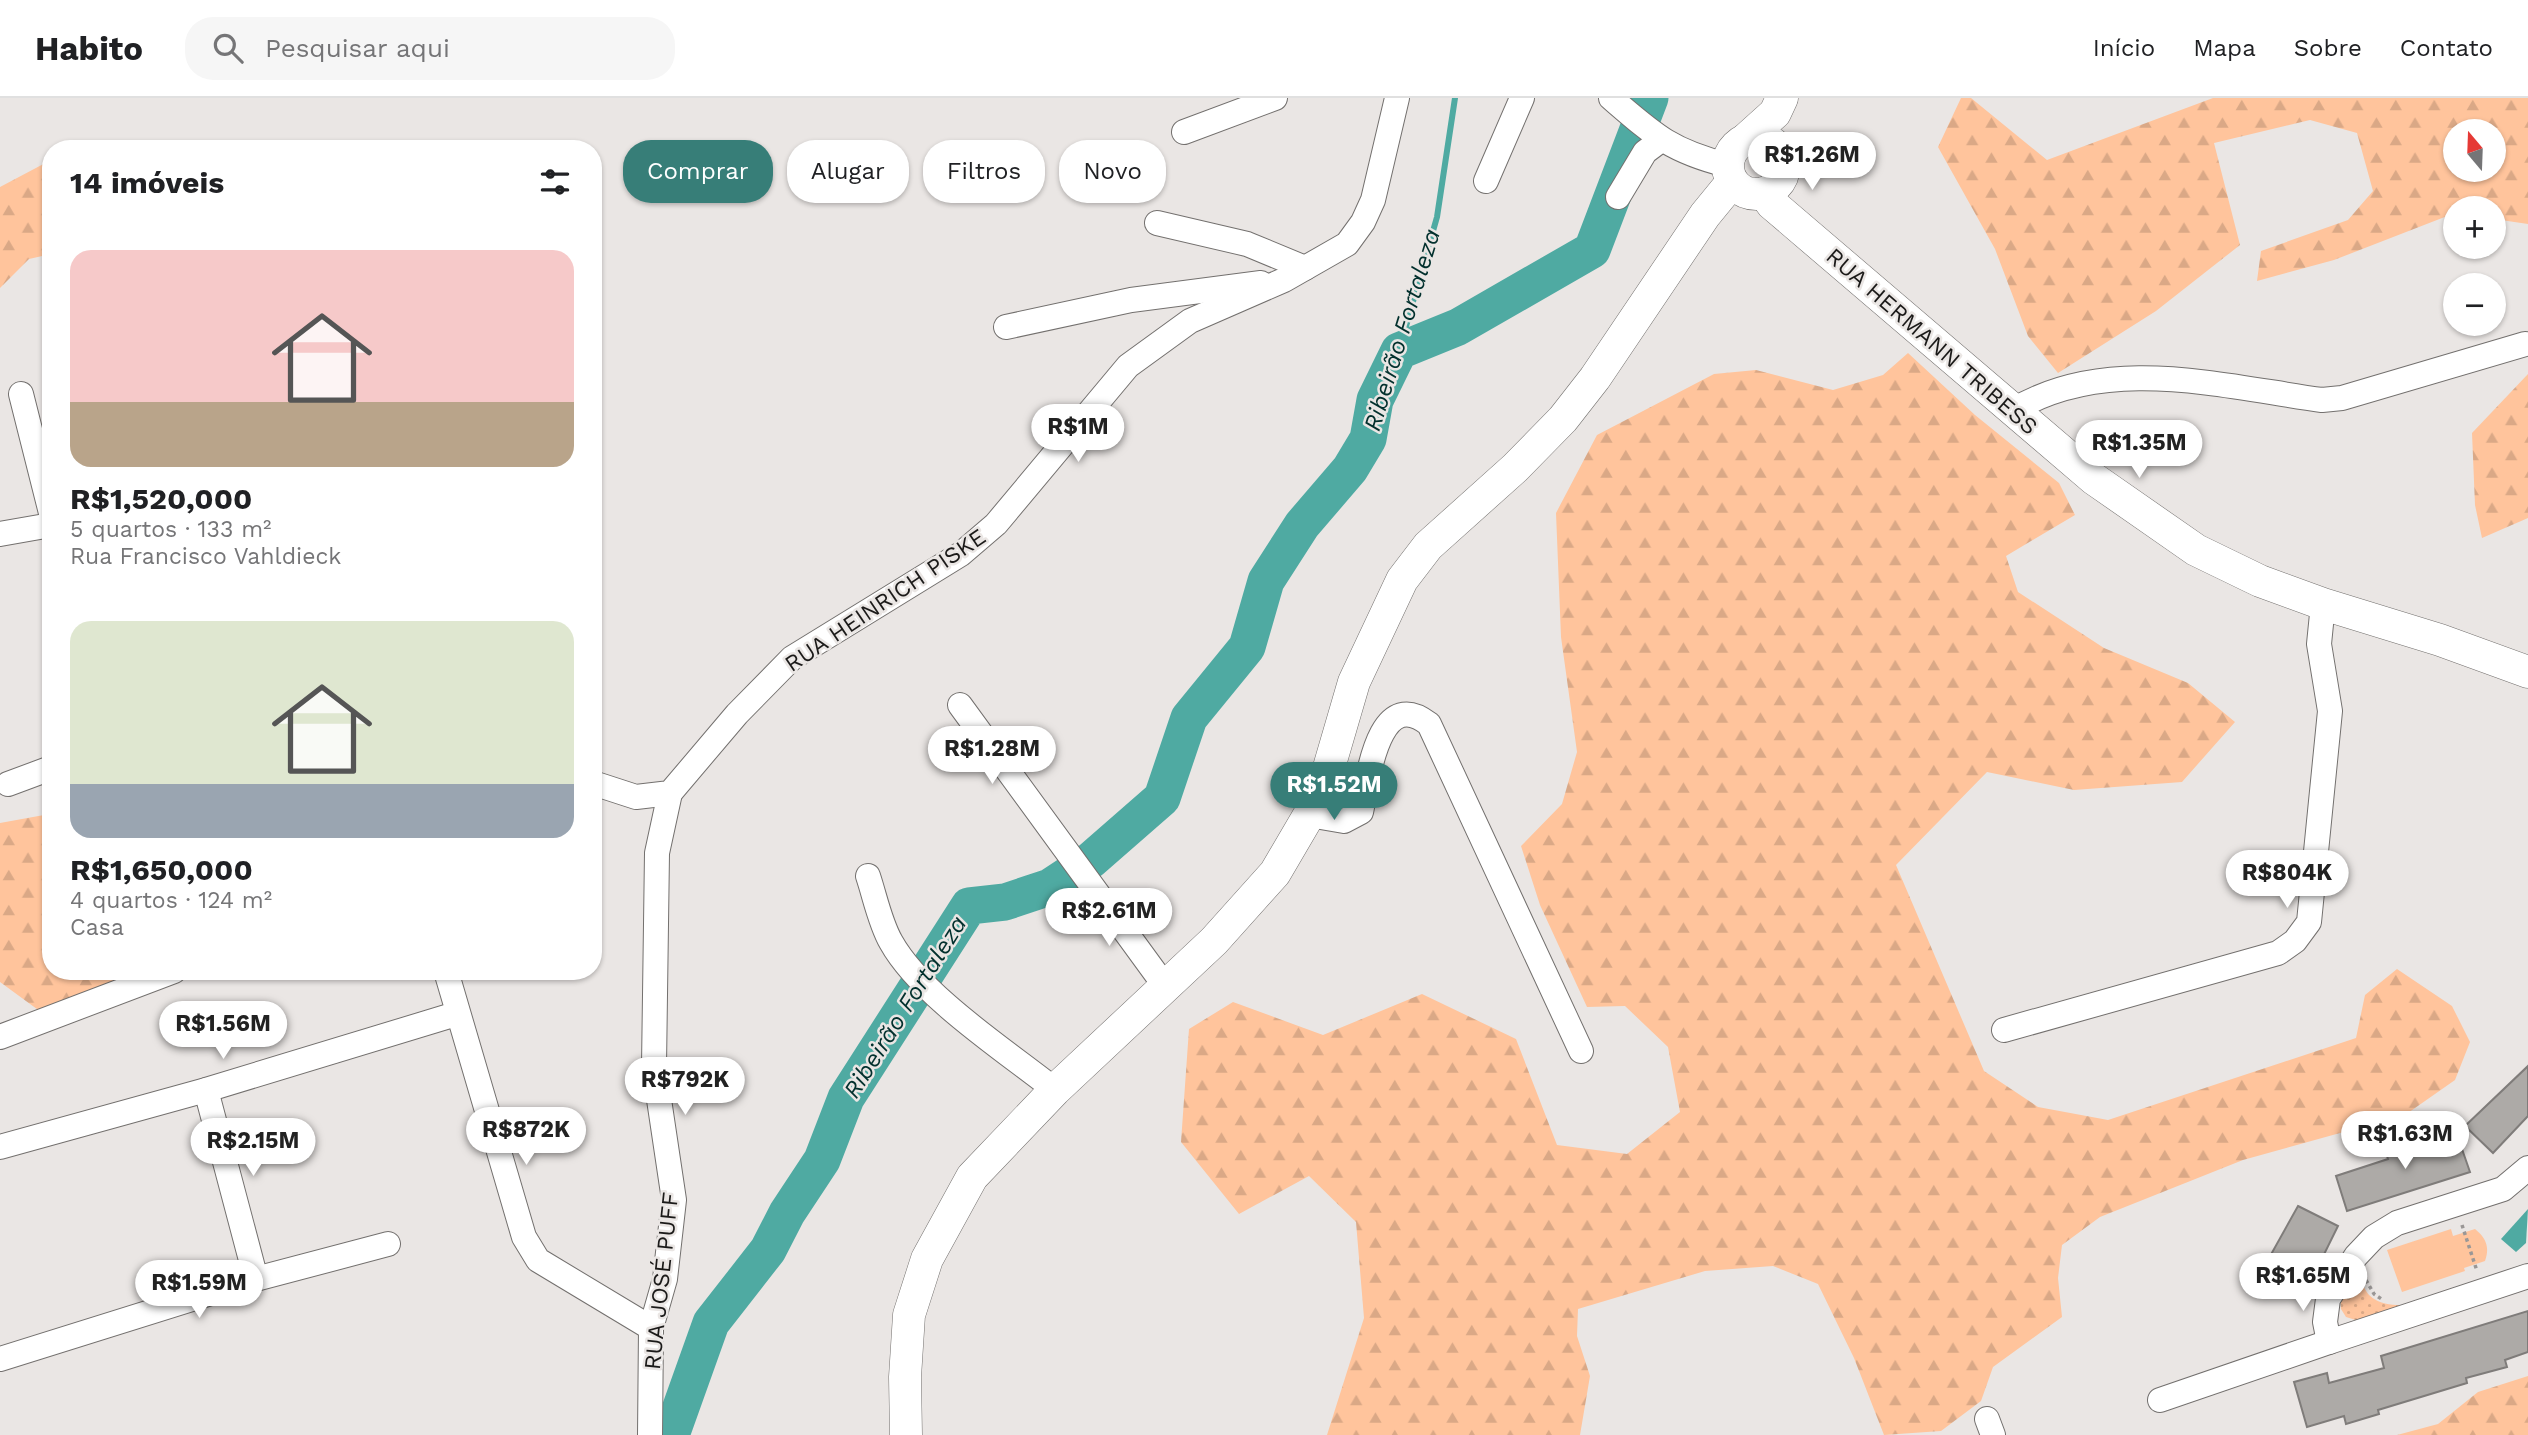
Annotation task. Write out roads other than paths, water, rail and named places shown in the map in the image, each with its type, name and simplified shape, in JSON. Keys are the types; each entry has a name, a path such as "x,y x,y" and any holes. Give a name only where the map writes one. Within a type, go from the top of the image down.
{"main road":[{"path":"906,1435 905,1377 909,1315 927,1259 972,1177 1055,1090 1245,910 1275,873 1309,815 1328,771 1353,682 1402,580 1428,547 1515,468 1563,419 1595,378 1705,215 1735,162 1778,105"},
{"name":"RUA HERMANN TRIBESS","path":"1778,105 1774,173 1791,218 2094,479 2196,550 2260,581 2528,672"},
{"path":"1766,140 1774,173 1746,192 1735,162 1766,140"}],"street":[{"path":"1184,132 1275,98"},
{"name":"RUA HEINRICH PISKE","path":"670,793 737,714 792,658 961,554 996,524 1128,366 1190,321 1295,274 1347,244 1363,222 1373,200 1397,98"},
{"path":"1486,181 1522,98"},
{"path":"1614,101 1660,139 1688,155 1735,162"},
{"path":"1618,197 1645,152 1660,139"},
{"path":"1157,223 1247,244 1295,274"},
{"path":"1006,327 1131,300 1295,274"},
{"path":"2012,411 2058,388 2124,378 2185,380 2322,400 2342,398 2525,344"},
{"path":"21,394 42,477"},
{"path":"0,534 42,527"},
{"path":"2004,1030 2278,953 2295,941 2309,922 2330,711 2319,644 2323,604"},
{"path":"960,705 1061,839 1089,883 1165,986"},
{"path":"1309,815 1344,821 1361,812 1374,754 1388,720 1401,714 1418,715 1429,724 1581,1051"},
{"path":"8,784 42,771"},
{"path":"602,786 636,797 670,793"},
{"name":"RUA JOSÉ PUFF","path":"650,1435 651,1328 665,1279 674,1200 654,1066 657,853 670,793"},
{"path":"868,876 891,941 901,956 942,1002 1055,1090"},
{"path":"0,1037 150,980"},
{"path":"448,980 524,1237 538,1261 651,1328"},
{"path":"0,1147 206,1090 456,1014"},
{"path":"206,1090 256,1279"},
{"path":"2329,1342 2325,1322 2328,1299 2356,1256 2374,1237 2397,1223 2503,1189 2528,1168"},
{"path":"0,1359 256,1279 388,1244"},
{"path":"2160,1400 2528,1276"}],"water":[{"path":"2528,1209 2526,1243 2516,1252 2501,1239"}],"waterway":[{"name":"Ribeirão Fortaleza","path":"1399,351 1437,217 1455,98"},
{"name":"Ribeirão Fortaleza","path":"671,1435 711,1323 768,1250 787,1213 822,1160 846,1098 969,906 1005,902 1050,887 1091,860 1162,798 1189,718 1247,647 1266,581 1302,525 1350,469 1368,439 1375,400 1399,351 1458,327 1592,250 1650,98"}]}
